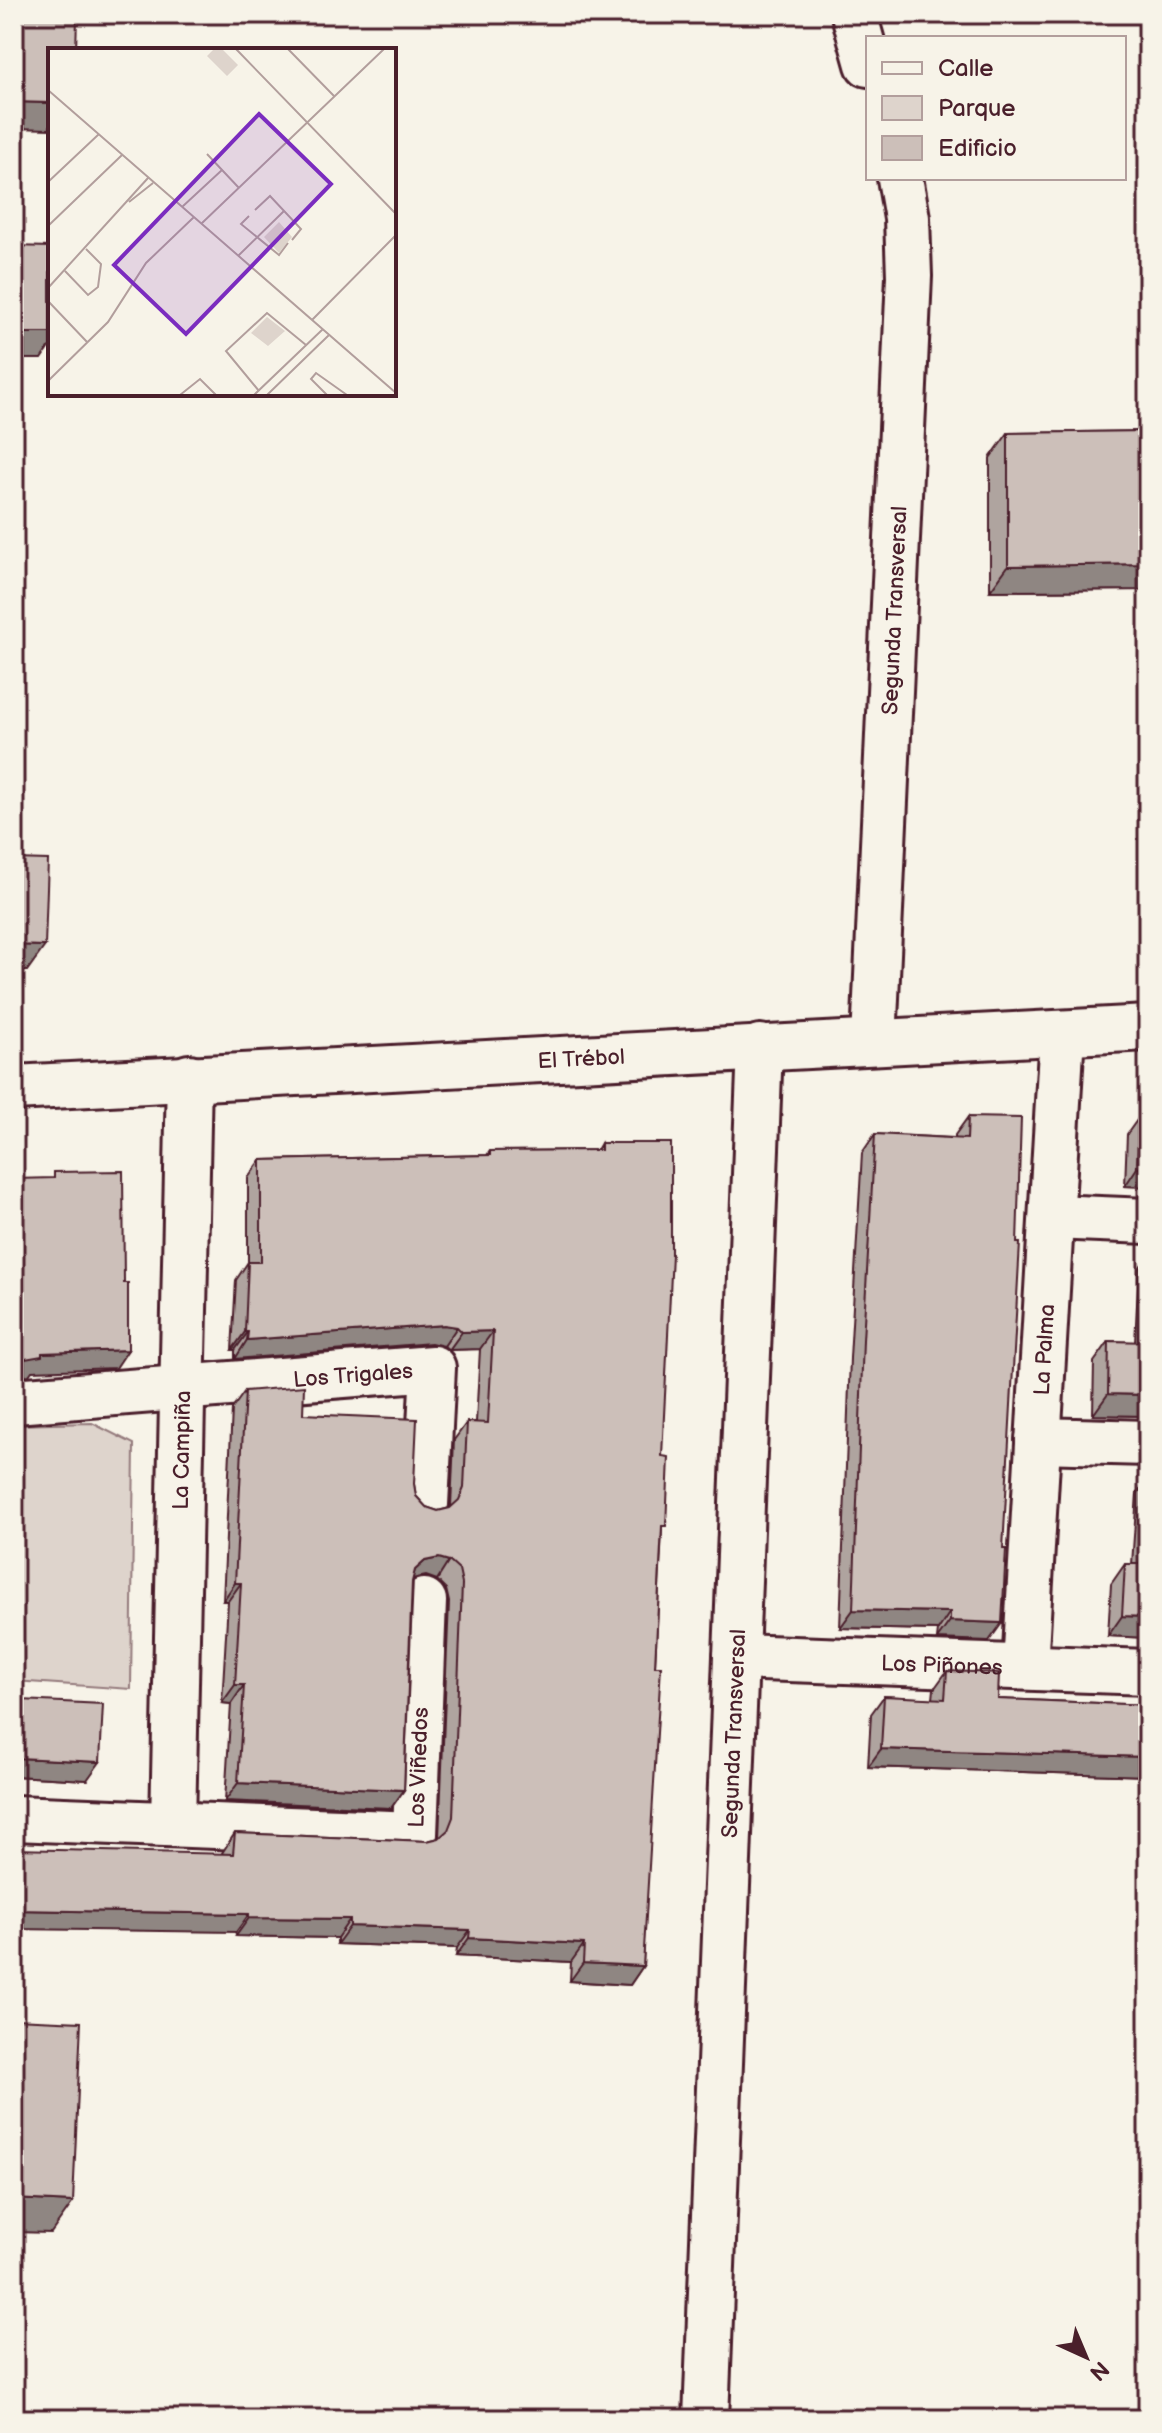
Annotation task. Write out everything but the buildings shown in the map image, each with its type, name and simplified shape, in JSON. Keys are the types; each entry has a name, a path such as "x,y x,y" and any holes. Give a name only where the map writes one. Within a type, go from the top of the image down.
{"street":[{"path":"854,14 866,57"},
{"name":"Segunda Transversal","path":"874,1042 909,276 907,218 900,180"},
{"name":"El Trébol","path":"14,1088 1148,1028"},
{"name":"La Palma","path":"1025,1667 1062,1033"},
{"name":"Segunda Transversal","path":"706,2419 760,1047"},
{"name":"La Campiña","path":"173,1824 189,1077"},
{"path":"1052,1217 1148,1221"},
{"name":"Los Trigales","path":"183,1388 433,1368 426,1504"},
{"path":"14,1401 183,1388"},
{"path":"1038,1440 1148,1443"},
{"name":"Los Viñedos","path":"173,1824 415,1834 424,1601"},
{"name":"Los Piñones","path":"736,1657 1148,1672"},
{"path":"14,1818 173,1824"}],"green space":[{"path":"92,1423 134,1444 131,1689 14,1681 14,1425"}]}
